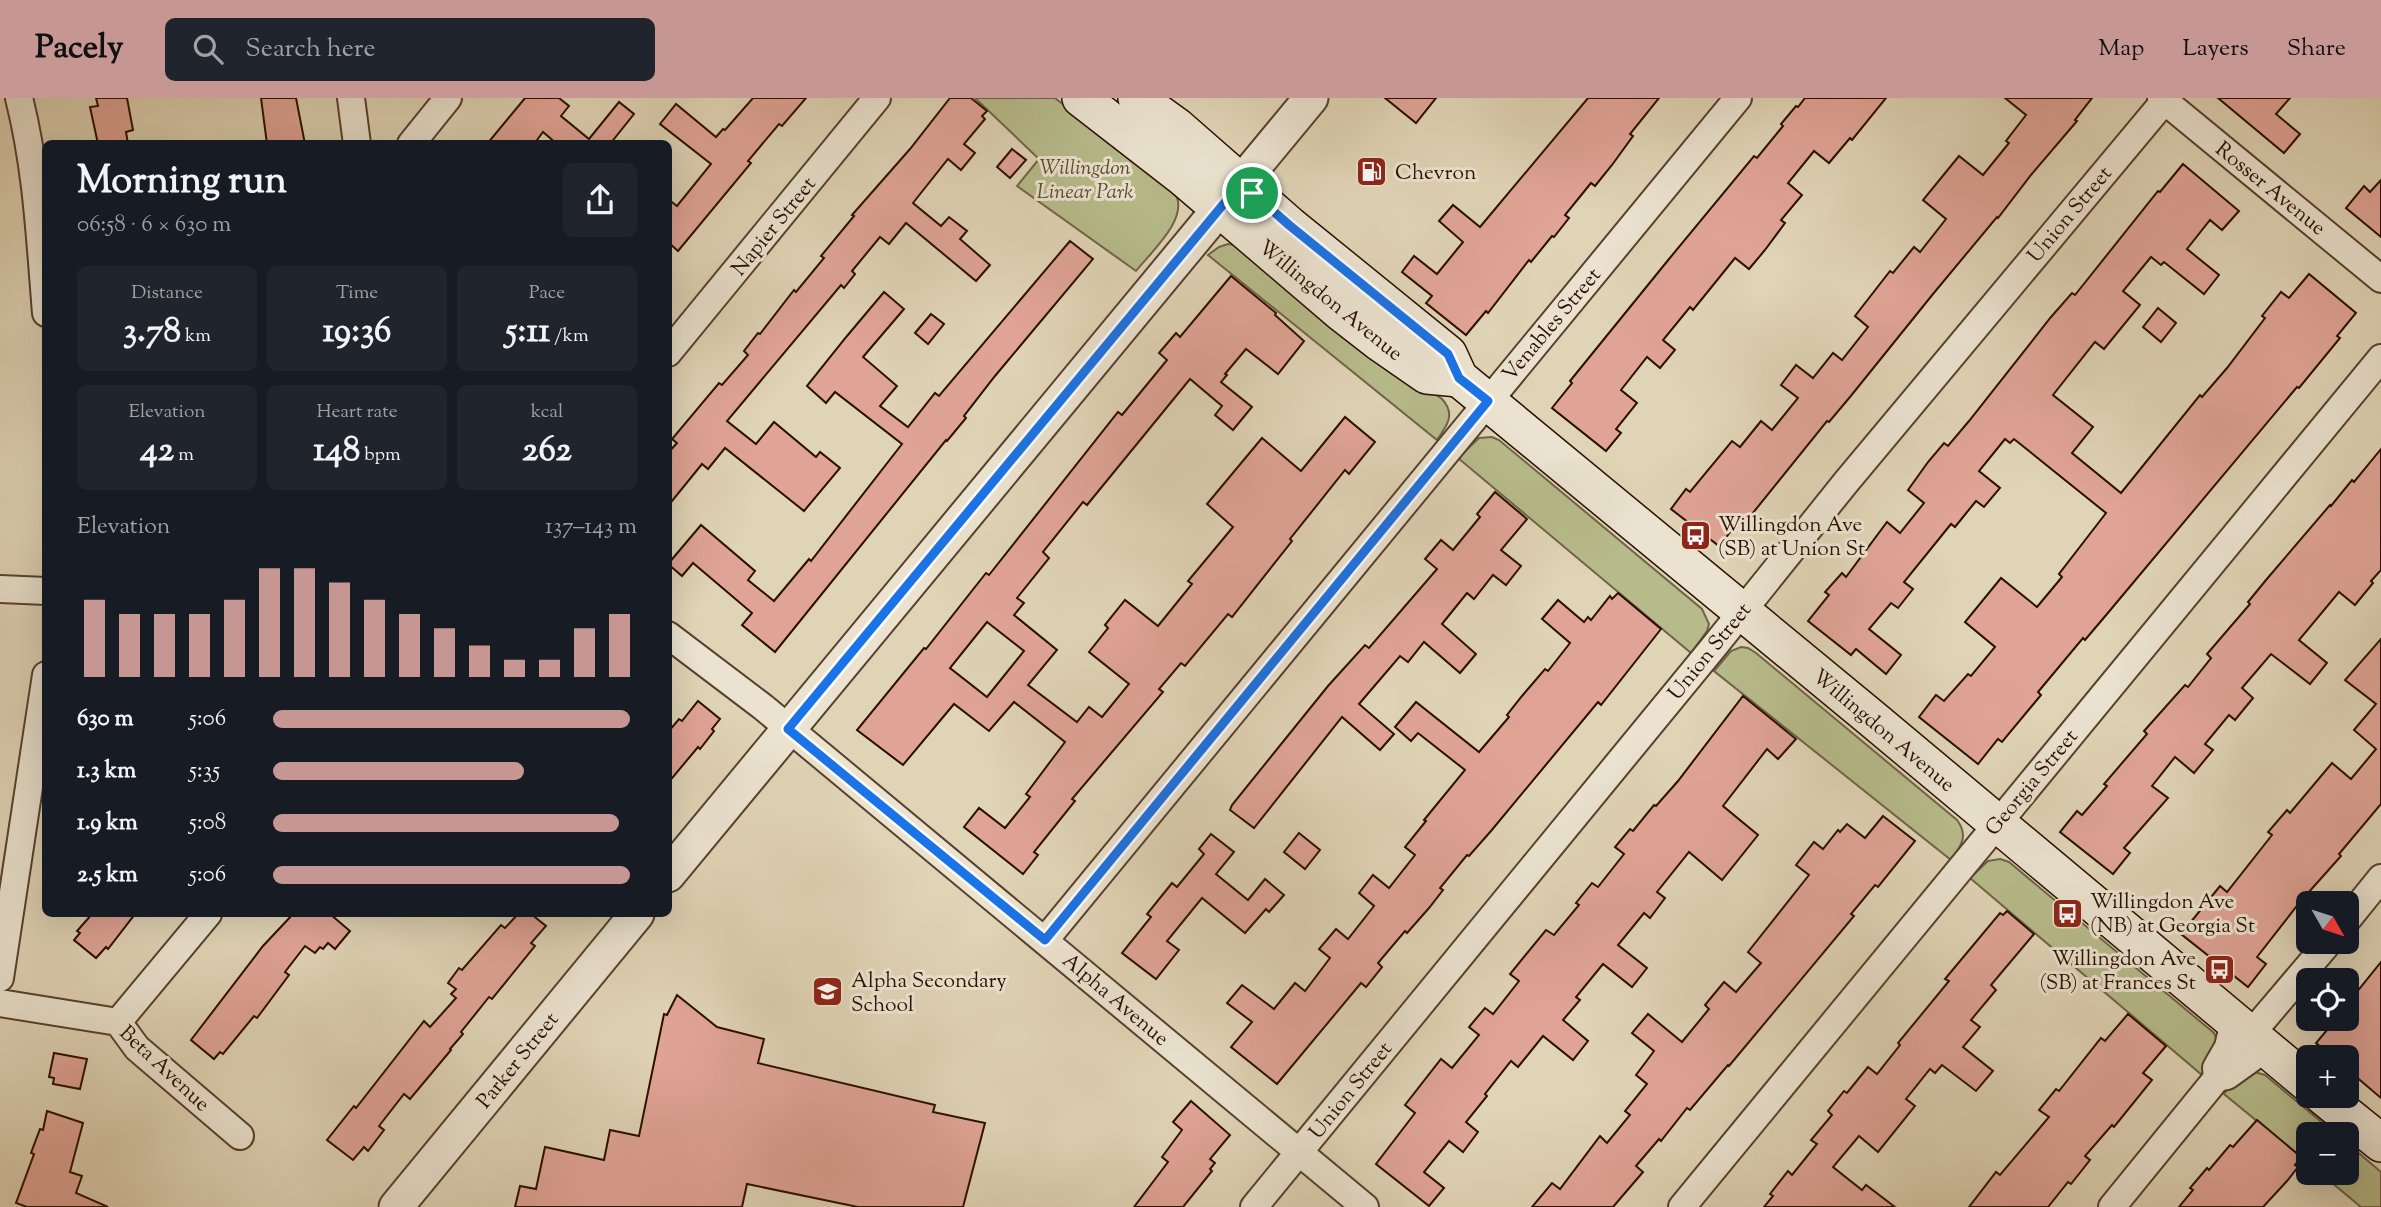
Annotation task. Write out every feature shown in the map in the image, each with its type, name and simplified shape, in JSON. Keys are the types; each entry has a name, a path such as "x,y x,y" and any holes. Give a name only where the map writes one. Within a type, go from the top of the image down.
{"main road":[{"name":"Willingdon Avenue","path":"1081,98 1184,178 1230,196"},
{"name":"Willingdon Avenue","path":"1137,98 1177,127 1230,196 1342,313 1427,375 1459,378 1488,401 2296,1073"},
{"path":"2338,1108 2381,1143"}],"street":[{"path":"19,98 29,141 42,261"},
{"path":"351,98 357,140"},
{"path":"414,140 449,98"},
{"name":"Napier Street","path":"672,349 877,98"},
{"path":"672,870 1311,98"},
{"name":"Venables Street","path":"1045,940 1738,98"},
{"name":"Rosser Avenue","path":"2164,99 2381,279"},
{"name":"Union Street","path":"1254,1207 1873,449 2164,99"},
{"name":"Georgia Street","path":"1682,1207 2381,358"},
{"path":"0,589 42,591"},
{"name":"Alpha Avenue","path":"672,638 788,729 1365,1207"},
{"path":"0,978 42,701"},
{"path":"2359,905 2381,878"},
{"path":"118,1022 206,917"},
{"name":"Parker Street","path":"396,1207 635,917"},
{"path":"2112,1207 2217,1078 2227,1076 2250,1035 2319,954"},
{"name":"Beta Avenue","path":"0,1003 118,1022 137,1048 240,1136"},
{"path":"2217,1078 2216,1068 2228,1047 2250,1035"}],"green space":[{"name":"Willingdon Linear Park","path":"975,98 1055,98 1175,193 1178,203 1173,224 1136,271 1017,186 1039,159"},
{"path":"1228,244 1235,245 1347,332 1442,399 1449,415 1447,425 1437,440 1208,255"},
{"path":"1492,437 1499,440 1702,609 1709,624 1691,653 1458,458 1479,438"},
{"path":"1741,647 1756,653 1957,820 1963,836 1951,860 1714,671 1731,651"},
{"path":"2000,859 2009,862 2214,1033 2218,1051 2202,1075 1970,878 1988,861"},
{"path":"2251,1071 2265,1075 2296,1101 2296,1108 2305,1108 2322,1122 2296,1122 2296,1153 2224,1094 2237,1077"},
{"path":"2359,1153 2381,1172 2381,1207 2361,1207 2334,1185 2359,1185"}],"building":[{"path":"96,98 127,98 133,130 126,132 127,140 97,140 90,107 98,106"},
{"path":"261,98 296,98 304,140 266,140"},
{"path":"525,98 559,98 569,106 561,116 589,139 619,102 634,114 613,140 552,140 543,132 537,140 490,140"},
{"path":"753,98 806,98 782,126 779,124 748,161 751,163 678,251 672,246 672,202 677,206 711,164 660,124 676,104 716,137"},
{"path":"950,98 971,98 987,111 982,116 985,119 964,144 975,153 961,170 948,159 913,203 941,226 949,217 967,231 960,239 990,265 976,281 906,223 889,244 880,237 852,271 855,274 844,288 841,285 727,421 756,444 774,422 816,457 820,452 840,468 804,511 725,448 708,469 702,464 672,501 672,449 677,443 672,439 719,383 722,385 748,355 744,351 758,333 760,334 794,290 796,292 824,258 821,256 854,216 852,215"},
{"path":"1385,98 1436,98 1416,123"},
{"path":"1588,98 1659,98 1630,134 1633,136 1612,165 1595,186 1591,183 1565,215 1569,218 1554,237 1552,236 1531,262 1529,260 1488,313 1486,311 1466,335 1426,303 1432,296 1402,272 1414,256 1437,274 1463,242 1439,221 1453,205 1480,227"},
{"path":"1805,98 1886,98 1852,140 1850,138 1829,163 1814,151 1788,183 1802,195 1781,220 1785,223 1749,269 1735,258 1693,310 1690,307 1663,340 1675,350 1660,368 1647,357 1621,390 1637,403 1616,429 1621,433 1606,451 1552,408 1572,383 1570,381 1669,259"},
{"path":"2005,98 2092,98 2075,120 2077,121 1850,397 1829,422 1827,421 1744,524 1739,521 1719,546 1671,509 1686,489 1690,492 1732,441 1740,447 1761,421 1772,430 1798,398 1781,385 1796,365 1813,378 1833,353 1842,360 1868,327 1855,316 1890,271 1893,273 1914,247 1920,252 1946,219 1923,200 1959,156 1983,175 2009,143 2006,141 2026,115"},
{"path":"2218,98 2290,98 2276,114 2300,134 2284,153"},
{"path":"1012,149 1026,160 1010,178 997,167"},
{"path":"2183,164 2239,211 2222,230 2210,220 2187,249 2219,275 2204,294 2164,262 2161,265 2151,257 2123,291 2140,305 2104,349 2095,342 2053,395 2093,427 2072,453 2121,493 2200,395 2202,397 2227,368 2281,292 2289,298 2309,274 2356,313 2337,336 2340,338 2299,388 2297,387 2085,640 2083,638 2038,692 2041,695 2002,742 1998,739 1978,764 1919,717 1936,695 1944,701 1968,674 1971,676 1995,647 1965,622 2001,578 2037,607 2062,577 2059,574 2106,513 2014,439 2010,443 2005,439 1979,471 2000,488 1984,507 1976,501 1955,527 1951,524 1904,582 1913,589 1898,608 1891,603 1869,629 1901,655 1886,674 1856,649 1851,655 1808,621 1829,595 1825,592 1842,573 1846,577 1887,522 1900,533 1924,503 1908,490 1928,462 1944,443 1948,446 2051,317 2072,293 2075,295 2158,191 2160,192"},
{"path":"2381,180 2381,237 2346,208 2364,186 2370,192"},
{"path":"1070,241 1093,259 995,376 964,416 966,418 775,652 742,625 752,613 693,563 682,576 672,567 672,559 701,525 755,571 748,580 774,601 809,559 811,561 902,444 835,392 826,403 807,386 884,292 904,309 863,357 897,386 880,406 908,427 935,393 939,396"},
{"path":"1231,276 1276,313 1275,315 1304,341 1278,374 1246,349 1225,374 1227,375 1221,382 1252,407 1233,430 1215,415 1222,406 1190,379 1087,505 1083,502 1043,552 1049,558 1017,598 1024,603 1014,615 1057,650 1028,685 1077,722 1089,707 1102,717 1129,684 1089,652 1108,628 1105,625 1125,600 1158,626 1192,584 1188,581 1233,527 1207,504 1262,438 1301,471 1345,417 1375,442 1349,474 1345,470 1232,617 1228,614 1185,666 1181,663 1159,689 1163,692 1072,799 1075,801 1034,852 1038,855 1023,874 964,827 979,808 1005,828 1030,797 1026,794 1065,742 1014,702 989,731 954,704 903,765 857,730 986,573 989,575 1118,412 1122,415 1167,360 1159,353 1176,333 1180,337","holes":["987,622 1024,651 987,697 950,668"]},
{"path":"2158,308 2176,323 2161,342 2143,327"},
{"path":"931,314 944,324 928,344 915,333"},
{"path":"2381,449 2381,570 2355,605 2339,592 2299,640 2327,663 2310,684 2271,654 2242,688 2253,698 2235,720 2229,715 2205,744 2213,750 2194,773 2175,757 2152,786 2168,798 2124,848 2130,853 2113,874 2060,832 2077,811 2082,815 2107,786 2104,784 2147,734 2144,731 2185,685 2188,687 2211,658 2207,654 2250,604 2248,602"},
{"path":"1495,492 1527,519 1501,550 1521,566 1506,585 1493,575 1474,599 1467,593 1442,624 1476,654 1460,673 1424,642 1408,662 1400,656 1359,704 1394,734 1380,750 1342,717 1254,828 1230,810 1328,686 1365,645 1369,648 1437,569 1425,559 1441,540 1453,550 1480,517 1477,514"},
{"path":"1618,593 1661,629 1601,705 1598,702 1491,831 1469,856 1467,855 1440,888 1443,890 1429,908 1378,963 1382,967 1366,987 1361,983 1277,1084 1231,1047 1252,1022 1227,1003 1242,985 1274,1009 1295,983 1305,991 1330,958 1319,949 1336,929 1348,939 1374,906 1359,893 1373,875 1389,888 1415,855 1405,847 1465,770 1418,733 1411,741 1395,727 1416,702 1479,752 1509,717 1507,715 1522,696 1545,669 1548,671 1570,643 1542,619 1558,600 1584,622 1588,617 1591,620 1610,596 1612,599"},
{"path":"2381,639 2381,804 2310,891 2296,891 2296,907 2257,957 2266,964 2248,987 2181,934 2220,886 2227,892 2272,835 2268,832 2287,810 2290,813 2332,763 2351,779 2376,749 2354,730 2376,704 2345,680"},
{"path":"1743,696 1796,739 1778,759 1767,749 1723,806 1758,835 1722,880 1689,852 1657,892 1665,898 1650,918 1644,913 1618,945 1647,968 1632,987 1603,964 1576,997 1580,1000 1563,1020 1588,1041 1573,1060 1543,1036 1518,1067 1511,1061 1466,1122 1478,1132 1463,1152 1449,1141 1424,1172 1444,1188 1429,1206 1376,1164 1415,1113 1405,1105 1441,1059 1452,1068 1479,1035 1469,1027 1485,1008 1493,1014 1519,981 1510,974 1546,930 1554,935 1579,905 1576,903 1592,883 1598,887 1624,854 1615,847 1678,781"},
{"path":"698,701 720,719 700,749 698,747 672,778 672,727 679,719 682,721"},
{"path":"1883,816 1915,841 1878,887 1875,885 1851,914 1854,916 1729,1066 1690,1110 1687,1108 1661,1141 1659,1139 1636,1166 1643,1172 1613,1207 1532,1207 1552,1183 1560,1189 1600,1136 1607,1143 1630,1115 1625,1111 1647,1084 1636,1075 1654,1051 1632,1033 1648,1014 1682,1042 1709,1009 1705,1005 1724,982 1736,992 1761,963 1748,952 1809,875 1796,865 1814,842 1823,849 1838,830 1840,832 1847,824 1865,838"},
{"path":"1299,833 1320,850 1305,869 1284,852"},
{"path":"1211,834 1234,852 1216,874 1248,900 1265,879 1284,895 1269,912 1266,909 1245,933 1202,898 1167,941 1179,950 1156,979 1122,953 1151,917 1147,914 1172,883 1177,887 1204,854 1199,849"},
{"path":"2007,911 2034,934 1991,985 1996,990 1971,1020 1980,1027 1963,1047 1993,1071 1976,1091 1942,1065 1935,1073 1930,1069 1906,1099 1915,1106 1878,1152 1859,1136 1833,1167 1862,1190 1866,1185 1895,1207 1764,1207 1773,1196 1770,1194 1788,1171 1792,1175 1817,1144 1811,1140 1832,1115 1828,1111 1844,1091 1847,1093 1868,1067 1877,1074 1900,1045 1898,1043 1949,981 1945,979 2000,913 2003,915"},
{"path":"89,917 133,917 108,949 106,947 96,958 74,940 80,933 77,931"},
{"path":"290,917 334,917 350,931 335,949 328,943 315,953 305,946 285,972 289,975 257,1018 254,1016 223,1054 220,1052 214,1059 191,1040 263,946"},
{"path":"515,917 535,917 546,926 531,943 535,946 492,999 489,997 461,1032 463,1034 451,1050 410,1099 404,1094 379,1126 384,1130 368,1151 364,1147 353,1160 327,1140 354,1106 356,1108 424,1021 430,1027 456,998 451,994 456,989 448,983 459,968 462,970 501,925 505,928"},
{"path":"2381,962 2381,1098 2359,1079 2359,1045 2316,1043 2326,1031 2359,1031 2359,989"},
{"path":"677,995 717,1027 764,1039 758,1063 935,1105 933,1112 985,1123 963,1207 858,1207 747,1184 742,1207 515,1207 520,1186 536,1189 545,1147 604,1160 610,1130 639,1136 664,1014 667,1015"},
{"path":"2128,1014 2166,1046 2143,1073 2152,1080 2114,1127 2112,1125 2085,1156 2090,1160 2071,1184 2068,1182 2048,1207 1969,1207 1996,1172 2000,1175 2049,1117 2039,1110 2056,1089 2059,1091 2101,1038 2105,1041"},
{"path":"54,1053 87,1059 80,1089 53,1084 54,1078 49,1077"},
{"path":"1191,1101 1230,1135 1210,1159 1215,1163 1210,1169 1212,1171 1183,1207 1134,1207 1168,1162 1162,1157 1182,1130 1173,1122"},
{"path":"47,1111 83,1123 70,1172 82,1176 76,1193 108,1207 27,1207 16,1203 34,1154 31,1153 40,1129 43,1130"},
{"path":"2257,1120 2296,1153 2296,1170 2263,1207 2179,1207 2193,1190 2190,1188 2207,1168 2209,1170 2230,1145 2233,1147"}],"place":[{"name":"Chevron","path":"1372,172"},
{"name":"Willingdon Ave (SB) at Union St","path":"1695,536"},
{"name":"Willingdon Ave (NB) at Georgia St","path":"2067,913"},
{"name":"Willingdon Ave (SB) at Frances St","path":"2219,970"},
{"name":"Alpha Secondary School","path":"828,992"}],"route":[{"path":"1241,183 1252,193 1448,354 1459,378 1488,401 1045,940 788,729 1241,183"}]}
